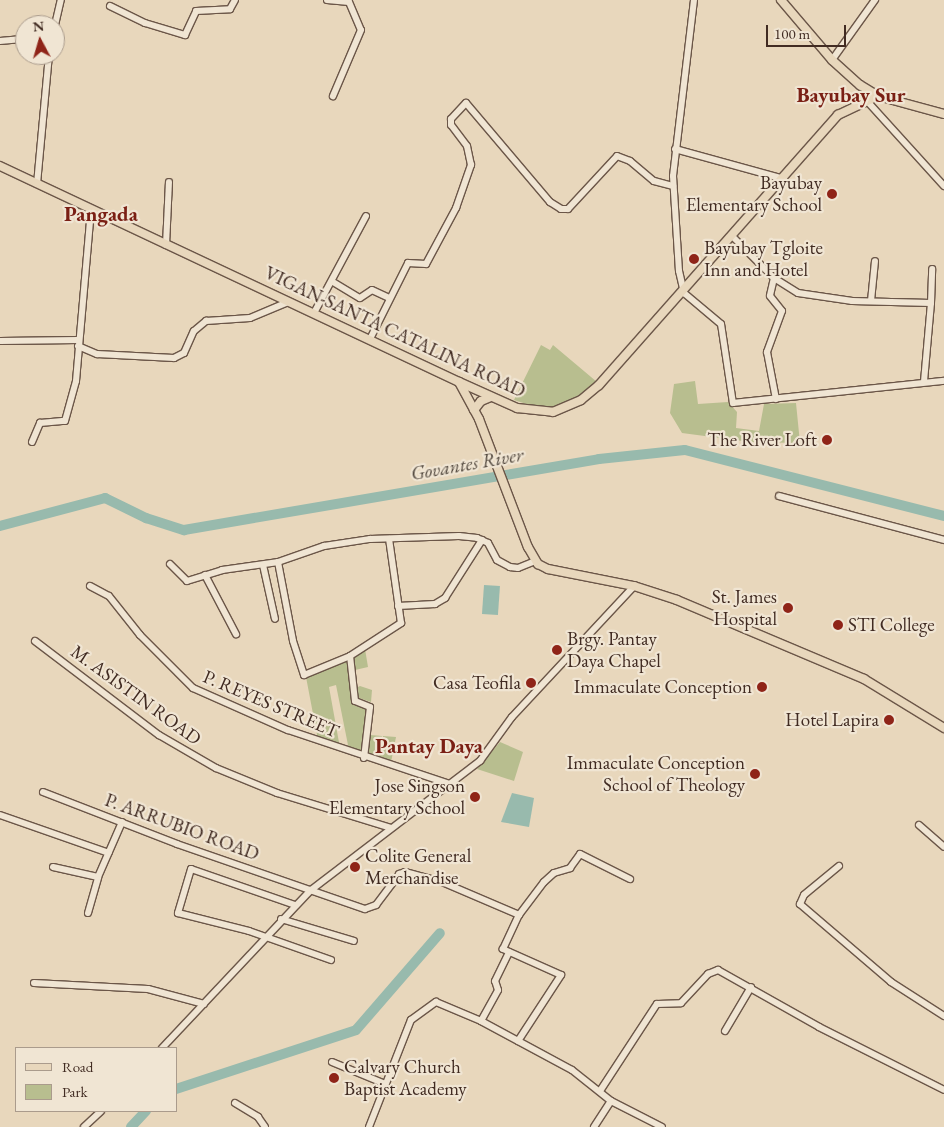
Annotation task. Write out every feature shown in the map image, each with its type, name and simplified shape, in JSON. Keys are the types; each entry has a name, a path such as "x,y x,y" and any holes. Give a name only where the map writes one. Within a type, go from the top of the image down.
{"main road":[{"path":"781,0 832,60 878,96 944,114"},
{"name":"VIGAN-SANTA CATALINA ROAD","path":"0,166 491,397 517,408 540,413 553,412 581,400 599,385 684,293 838,115 878,96"},
{"path":"459,382 474,410 535,561 548,569 634,586 677,600 822,659 864,679 944,728"},
{"path":"474,410 481,401 491,397"}],"street":[{"path":"57,15 61,0"},
{"path":"110,6 145,23 185,35 196,11 230,10 235,0"},
{"path":"327,0 350,2 361,30 333,96"},
{"path":"694,0 672,186 684,293 720,322 733,403 944,381"},
{"path":"832,60 875,0"},
{"path":"0,41 15,40"},
{"path":"37,184 48,65"},
{"path":"867,101 944,186"},
{"path":"370,339 389,298 410,262 426,264 456,208 471,165 467,146 452,125 451,119 466,103 550,202 561,209 568,209 617,156 630,161 654,181 672,186"},
{"path":"675,149 784,178"},
{"path":"166,245 170,182"},
{"path":"32,442 40,423 65,421 77,377 78,343 91,209"},
{"path":"314,313 333,282 366,216"},
{"path":"733,236 774,278 798,293 871,301 931,303"},
{"path":"871,301 875,261"},
{"path":"924,382 932,269"},
{"path":"774,278 770,296 782,312 767,352 776,398"},
{"path":"333,282 360,298 372,290 389,298"},
{"path":"0,341 78,343 97,354 174,358 184,353 194,331 206,321 250,318 288,302"},
{"path":"779,496 944,540"},
{"path":"170,564 186,581 205,575 278,562 316,548 389,539 468,536 482,540 505,565 518,568 535,561"},
{"path":"278,562 293,641 304,675 350,656 399,626 389,539"},
{"path":"398,606 435,604 445,598 482,540"},
{"path":"263,565 275,619"},
{"path":"205,575 236,634"},
{"name":"P. REYES STREET","path":"90,586 109,596 140,635 189,685 288,730 364,758 449,784"},
{"path":"163,1047 281,918 311,890 485,755 512,717 634,586"},
{"name":"M. ASISTIN ROAD","path":"35,640 159,736 216,768 277,793 391,828"},
{"path":"350,656 355,700 370,706 364,758"},
{"name":"P. ARRUBIO ROAD","path":"43,792 368,909 376,905 400,874 405,872 442,882 519,915"},
{"path":"0,815 109,853"},
{"path":"88,913 98,877 122,822"},
{"path":"919,825 944,847"},
{"path":"518,1041 561,975 509,952 502,946 519,915 544,882 554,873 570,868 580,854 630,879"},
{"path":"839,866 804,895 800,904 884,977 944,1016"},
{"path":"53,867 98,877"},
{"path":"296,904 191,869 178,913 244,930 331,960"},
{"path":"281,918 354,941"},
{"path":"481,1021 498,990 495,981 509,952"},
{"path":"600,1091 657,1004 681,1003 715,970 726,972 819,1027 944,1090"},
{"path":"34,983 148,989 204,1004"},
{"path":"725,1031 751,988"},
{"path":"369,1127 411,1020 433,1003 453,1008 481,1021 572,1070 611,1101 662,1127"},
{"path":"332,1062 385,1084"},
{"path":"594,1127 611,1101"},
{"path":"235,1103 258,1117 265,1127"},
{"path":"84,1127 100,1112"}],"green space":[{"path":"541,345 550,350 553,345 597,382 581,396 558,407 536,407 514,400"},
{"path":"695,381 698,404 728,402 737,412 736,428 759,431 764,404 796,403 800,443 750,442 682,433 670,413 674,384"},
{"path":"365,649 368,667 355,670 352,656"},
{"path":"348,659 355,705 367,706 362,754 349,750 336,685 329,687 340,748 318,740 306,677"},
{"path":"360,686 372,690 371,702 359,698 356,688"},
{"path":"370,735 382,736 376,759 368,752"},
{"path":"383,736 396,737 391,762 378,758"},
{"path":"500,742 523,752 514,781 477,769"}],"shaded area":[{"path":"484,585 500,586 498,615 482,614"},
{"path":"512,793 534,798 529,827 501,822"}],"waterway":[{"name":"Govantes River","path":"0,526 105,498 146,518 184,530 599,459 685,450 944,516"},
{"path":"178,1088 356,1030 440,933"},
{"path":"131,1127 145,1112"}],"place":[{"name":"Bayubay Elementary School","path":"832,194"},
{"name":"Bayubay Tgloite Inn and Hotel","path":"694,259"},
{"name":"The River Loft","path":"827,440"},
{"name":"St. James Hospital","path":"788,608"},
{"name":"STI College","path":"838,625"},
{"name":"Brgy. Pantay Daya Chapel","path":"557,650"},
{"name":"Casa Teofila","path":"531,683"},
{"name":"Immaculate Conception","path":"762,687"},
{"name":"Hotel Lapira","path":"889,720"},
{"name":"Immaculate Conception School of Theology","path":"755,774"},
{"name":"Jose Singson Elementary School","path":"475,797"},
{"name":"Colite General Merchandise","path":"355,867"},
{"name":"Calvary Church Baptist Academy","path":"334,1078"}],"district":[{"name":"Bayubay Sur","path":"851,95"},
{"name":"Pangada","path":"101,214"},
{"name":"Pantay Daya","path":"429,746"}]}
